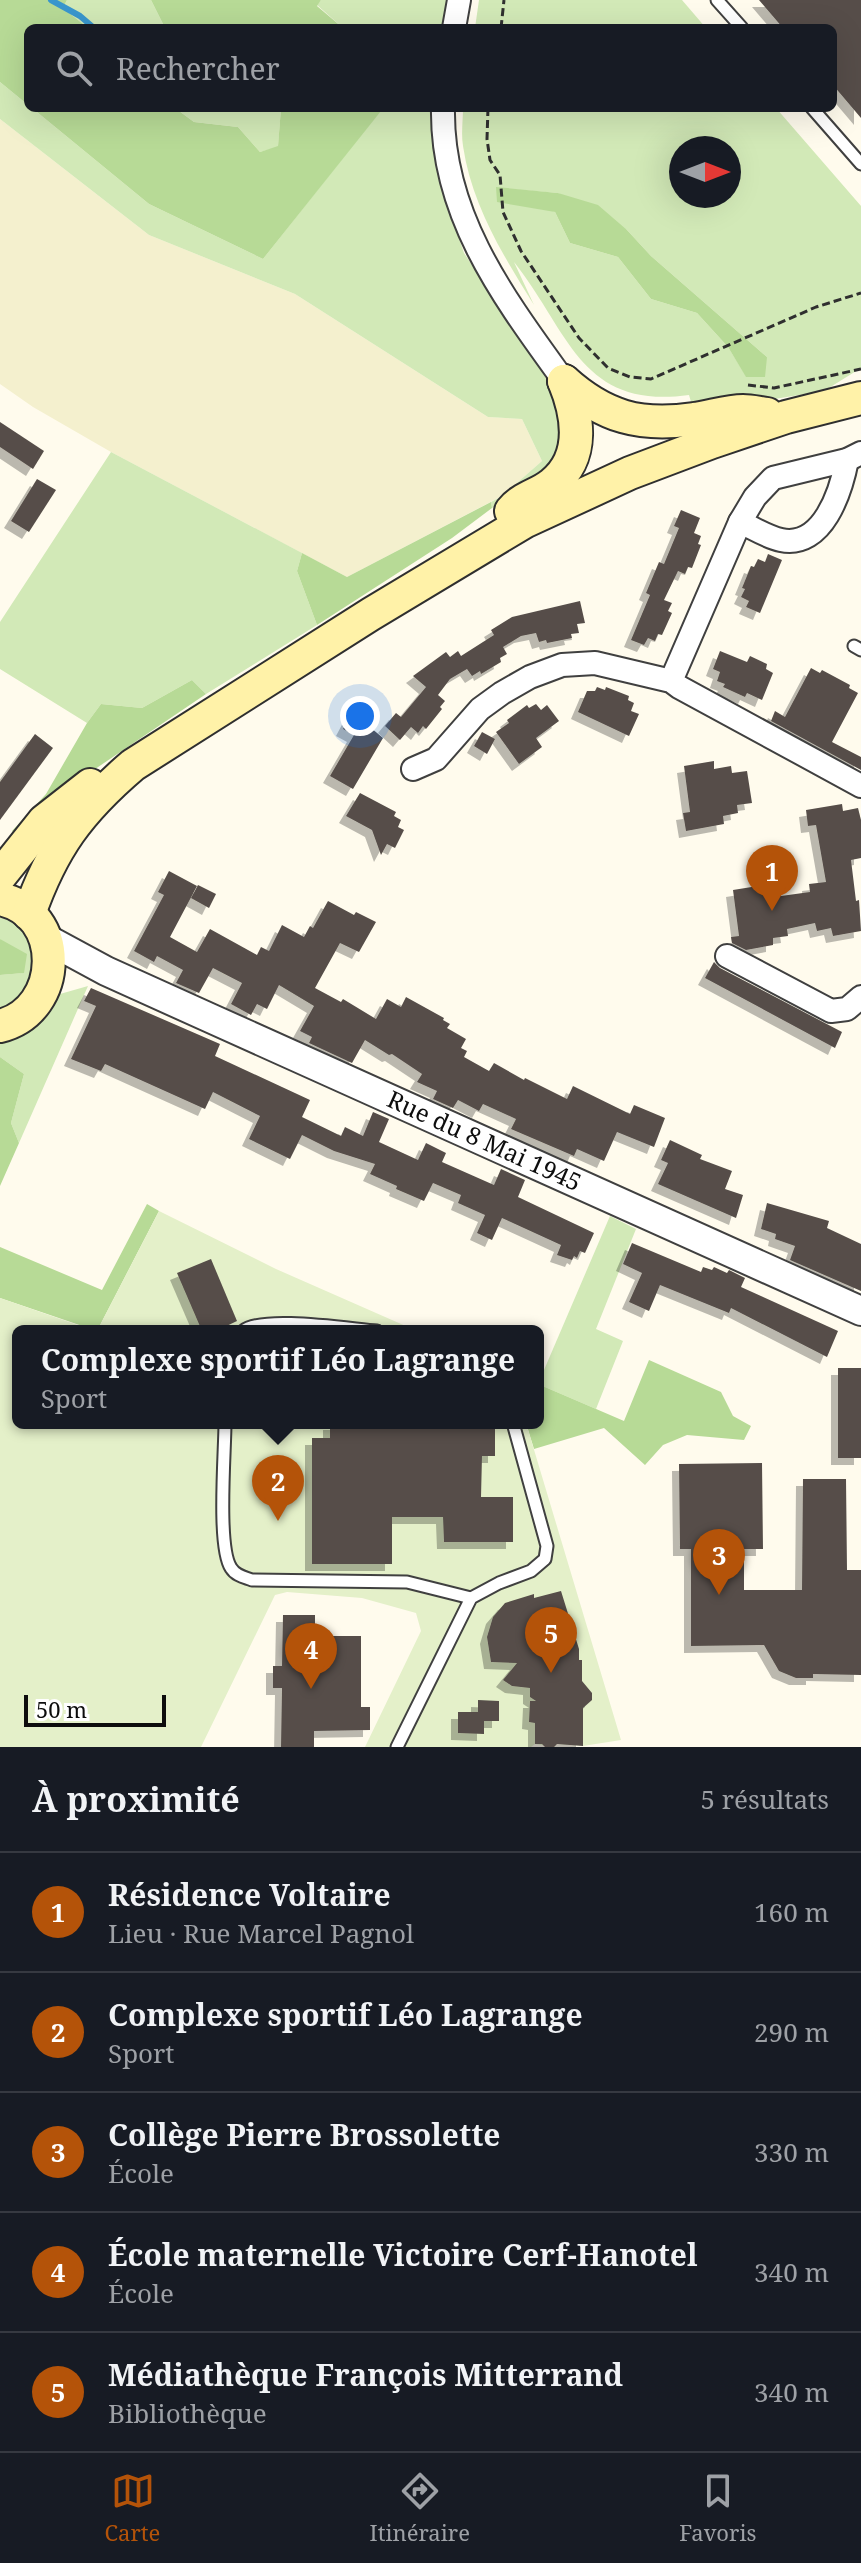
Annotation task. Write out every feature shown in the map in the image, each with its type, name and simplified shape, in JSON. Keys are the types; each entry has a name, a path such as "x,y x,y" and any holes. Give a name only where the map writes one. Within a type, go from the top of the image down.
{"main road":[{"path":"564,381 600,408 632,420 689,420 743,411 786,417"},
{"path":"484,546 517,503 552,484 572,458 577,428 574,405 564,381"},
{"path":"0,1026 25,1014 38,1000 47,983 50,964 37,926 42,876 60,842 91,805 133,765 371,614 524,522 630,473 786,417 861,398"},
{"path":"0,876 44,821 106,774 133,765"},
{"path":"0,899 8,901 37,926"}],"street":[{"path":"455,24 459,0"},
{"path":"443,112 449,169 462,217 482,261 509,306 564,381"},
{"path":"740,522 779,540 805,538 822,523 841,490 854,456"},
{"path":"671,681 740,522 755,497 773,478 854,456"},
{"path":"413,769 436,759 480,709 502,693 530,677 562,665 595,663 671,681 861,786"},
{"name":"Rue du 8 Mai 1945","path":"37,926 106,971 861,1311"},
{"path":"727,956 831,1011 847,1009 861,997"},
{"path":"47,983 73,973 106,971"}],"lane":[{"path":"717,0 738,24"},
{"path":"816,112 861,164"},
{"path":"255,1325 267,1322 304,1325"},
{"path":"225,1429 223,1547 231,1568 240,1576 252,1580 407,1582 471,1598"},
{"path":"397,1747 471,1598 531,1571 545,1559 547,1546 515,1429"}],"path":[{"path":"501,24 504,0"},
{"path":"488,112 490,160 500,175 503,212 521,251 579,338 608,368 630,377 651,379 816,307 861,293"},
{"path":"742,387 752,384 774,388 861,369"}],"shaded area":[{"path":"0,119 149,235 295,294 488,417 522,419 542,461 502,496 347,577 111,452 33,407 0,384"}],"green space":[{"path":"0,0 67,0 63,8 83,24 24,24 24,102 0,82"},
{"path":"67,0 151,0 163,24 83,24 63,8"},
{"path":"151,0 321,0 317,6 338,24 163,24"},
{"path":"321,0 448,0 445,24 338,24 317,5"},
{"path":"479,0 682,0 703,24 476,24"},
{"path":"0,82 24,102 24,112 37,112 149,204 263,259 379,112 433,112 441,185 464,253 562,400 564,459 520,494 492,508 491,502 542,461 522,419 488,417 295,294 149,235 0,119"},
{"path":"37,112 180,112 194,122 238,127 260,152 278,146 281,112 380,112 263,259 149,204"},
{"path":"180,112 281,112 278,147 260,152 238,127 194,122"},
{"path":"463,112 779,112 861,206 861,368 824,391 694,412 689,395 652,396 623,390 600,378 581,360 514,262 534,305 490,229 467,168 462,141","holes":["496,188 558,193 627,230 651,256 767,357 746,376 728,347 697,313 651,299 618,257 570,243 555,212"]},
{"path":"496,187 558,193 598,205 651,256 767,357 765,377 746,377 728,347 697,313 651,299 618,257 570,243 555,212 497,202"},
{"path":"111,452 302,553 297,571 317,625 206,694 192,680 142,708 101,704 87,723 0,669 0,622"},
{"path":"491,502 492,508 452,538 317,625 297,571 302,553 347,577"},
{"path":"192,680 206,694 70,786 18,837 12,831 46,794 101,704 142,708"},
{"path":"0,910 29,935 34,968 19,998 0,1010 0,975 23,973 0,939"},
{"path":"0,939 27,954 24,973 0,975"},
{"path":"88,986 19,1143 11,1123 24,1074 0,1057 0,1041 60,994"},
{"path":"0,1057 24,1074 11,1123 19,1143 0,1186"},
{"path":"147,1204 159,1211 100,1325 79,1325 0,1298 0,1247 102,1290"},
{"path":"159,1211 276,1269 403,1325 100,1325"},
{"path":"610,1216 636,1229 596,1329 623,1341 596,1409 544,1387 544,1370"},
{"path":"0,1298 78,1325 12,1325 12,1429 528,1429 621,1740 583,1746 557,1744 554,1747 535,1744 531,1747 365,1747 421,1631 416,1613 362,1598 287,1592 275,1595 201,1747 0,1747"},
{"path":"649,1360 721,1392 733,1416 751,1426 744,1440 687,1435 663,1445 645,1465 604,1428 534,1449 528,1429 544,1429 544,1387 624,1421"}],"building":[{"path":"759,0 861,0 861,118 837,90 837,24 780,24"},
{"path":"0,422 44,451 33,469 0,447"},
{"path":"37,479 56,490 29,532 11,521"},
{"path":"681,510 700,518 694,533 701,536 698,544 701,545 692,568 688,567 685,574 678,571 664,600 672,603 668,611 672,613 662,635 658,634 655,641 648,638 644,645 631,640 650,595 646,593 659,562 664,564 679,528 674,526"},
{"path":"768,554 782,560 760,613 746,607 749,601 741,597 745,589 742,588 751,566 754,567 758,559 765,562"},
{"path":"580,601 585,623 577,624 579,633 571,634 572,638 547,643 546,640 539,642 536,633 521,636 503,647 507,654 500,658 501,662 481,674 480,671 472,676 467,669 450,679 438,695 445,701 440,707 442,709 426,729 423,726 418,733 411,727 400,740 385,726 396,713 401,717 426,687 413,676 446,652 450,657 458,651 461,656 494,635 491,630 512,617"},
{"path":"720,651 747,662 750,656 767,664 766,669 773,673 762,700 747,693 745,697 717,681 720,672 713,669"},
{"path":"811,668 820,673 822,670 850,685 849,688 858,693 832,742 861,757 861,770 771,721 775,711 785,717"},
{"path":"597,687 605,690 606,687 629,696 628,700 634,703 631,711 639,714 629,736 578,712 587,691 595,691"},
{"path":"536,704 541,710 547,705 559,721 536,738 542,747 519,764 496,732 527,705 529,708"},
{"path":"352,712 383,738 353,789 330,776 354,735 343,729"},
{"path":"482,732 495,739 487,754 474,746"},
{"path":"35,734 53,748 0,820 0,782"},
{"path":"714,761 714,769 731,766 732,773 747,771 752,803 737,805 738,813 723,816 724,824 686,831 683,813 690,812 684,766"},
{"path":"360,793 396,812 394,816 401,820 398,827 404,830 395,848 387,844 381,855 372,830 346,816"},
{"path":"842,804 843,811 858,808 861,820 861,858 851,860 861,931 833,936 831,928 817,931 815,923 787,929 788,936 773,938 773,945 746,950 732,943 731,937 739,936 733,890 764,885 765,892 780,889 781,896 810,892 809,884 826,882 816,825 808,826 806,810"},
{"path":"169,871 197,886 170,937 197,952 210,929 257,955 261,947 269,951 282,925 304,937 310,926 313,928 328,901 354,915 356,912 376,922 359,952 340,943 315,988 341,1002 343,999 376,1019 387,999 401,1007 406,997 444,1018 450,1024 447,1028 466,1039 461,1048 467,1051 464,1057 489,1071 494,1063 567,1099 573,1086 630,1114 634,1105 665,1118 654,1147 617,1132 604,1161 577,1149 574,1156 511,1129 516,1119 483,1104 479,1111 458,1100 453,1108 433,1099 437,1091 417,1082 422,1074 365,1040 352,1063 309,1043 312,1037 300,1031 314,1006 279,985 267,1009 257,1004 251,1015 231,1004 242,983 213,968 199,993 176,983 183,970 157,956 154,962 134,951 164,895 158,892"},
{"path":"198,885 216,894 209,908 191,898"},
{"path":"714,962 842,1032 835,1048 705,978"},
{"path":"91,988 220,1044 215,1056 310,1100 302,1117 341,1136 345,1127 363,1136 373,1112 389,1119 379,1142 418,1160 426,1143 446,1153 442,1162 494,1185 501,1169 525,1180 518,1197 594,1233 585,1253 580,1251 577,1258 574,1256 572,1260 557,1255 561,1245 502,1218 492,1240 477,1233 485,1215 458,1203 461,1195 433,1183 424,1201 370,1174 375,1164 334,1151 302,1135 290,1159 249,1139 260,1116 213,1092 205,1109 105,1064 101,1071 71,1059 96,1006 84,1001"},
{"path":"670,1140 702,1155 700,1159 732,1171 725,1189 743,1195 736,1218 658,1184 668,1163 661,1160"},
{"path":"767,1203 829,1221 827,1228 861,1244 861,1291 790,1260 795,1246 775,1239 776,1234 761,1229"},
{"path":"632,1243 701,1272 703,1267 712,1270 714,1267 727,1273 729,1270 745,1278 741,1287 838,1331 827,1357 731,1308 729,1313 660,1285 649,1311 629,1302 642,1273 623,1264"},
{"path":"211,1259 237,1321 229,1325 199,1325 177,1273"},
{"path":"838,1368 861,1368 861,1458 838,1458"},
{"path":"330,1429 495,1429 495,1456 482,1456 481,1497 513,1497 513,1542 444,1542 443,1517 392,1517 392,1564 312,1564 312,1438 330,1438"},
{"path":"762,1463 763,1549 744,1549 744,1590 802,1590 803,1479 846,1479 847,1570 861,1570 861,1675 813,1674 813,1678 796,1678 779,1671 764,1645 691,1646 691,1549 680,1549 679,1464"},
{"path":"561,1591 579,1649 579,1660 582,1660 582,1681 592,1693 592,1700 583,1708 583,1746 557,1744 545,1747 535,1744 535,1723 529,1722 530,1701 536,1701 530,1697 530,1688 512,1686 503,1680 517,1663 491,1662 487,1637 493,1617 505,1603 534,1594 534,1598"},
{"path":"283,1615 315,1615 315,1636 361,1636 361,1707 370,1707 370,1730 314,1731 314,1747 281,1747 282,1688 273,1688 273,1666 282,1666"},
{"path":"478,1700 499,1701 499,1721 484,1721 484,1734 458,1733 458,1712 478,1712"}],"waterway":[{"path":"51,0 89,24"}],"place":[{"name":"Résidence Voltaire","path":"772,911"},
{"name":"Complexe sportif Léo Lagrange","path":"278,1521"},
{"name":"Collège Pierre Brossolette","path":"719,1595"},
{"name":"Médiathèque François Mitterrand","path":"551,1673"},
{"name":"École maternelle Victoire Cerf-Hanotel","path":"311,1689"}]}
